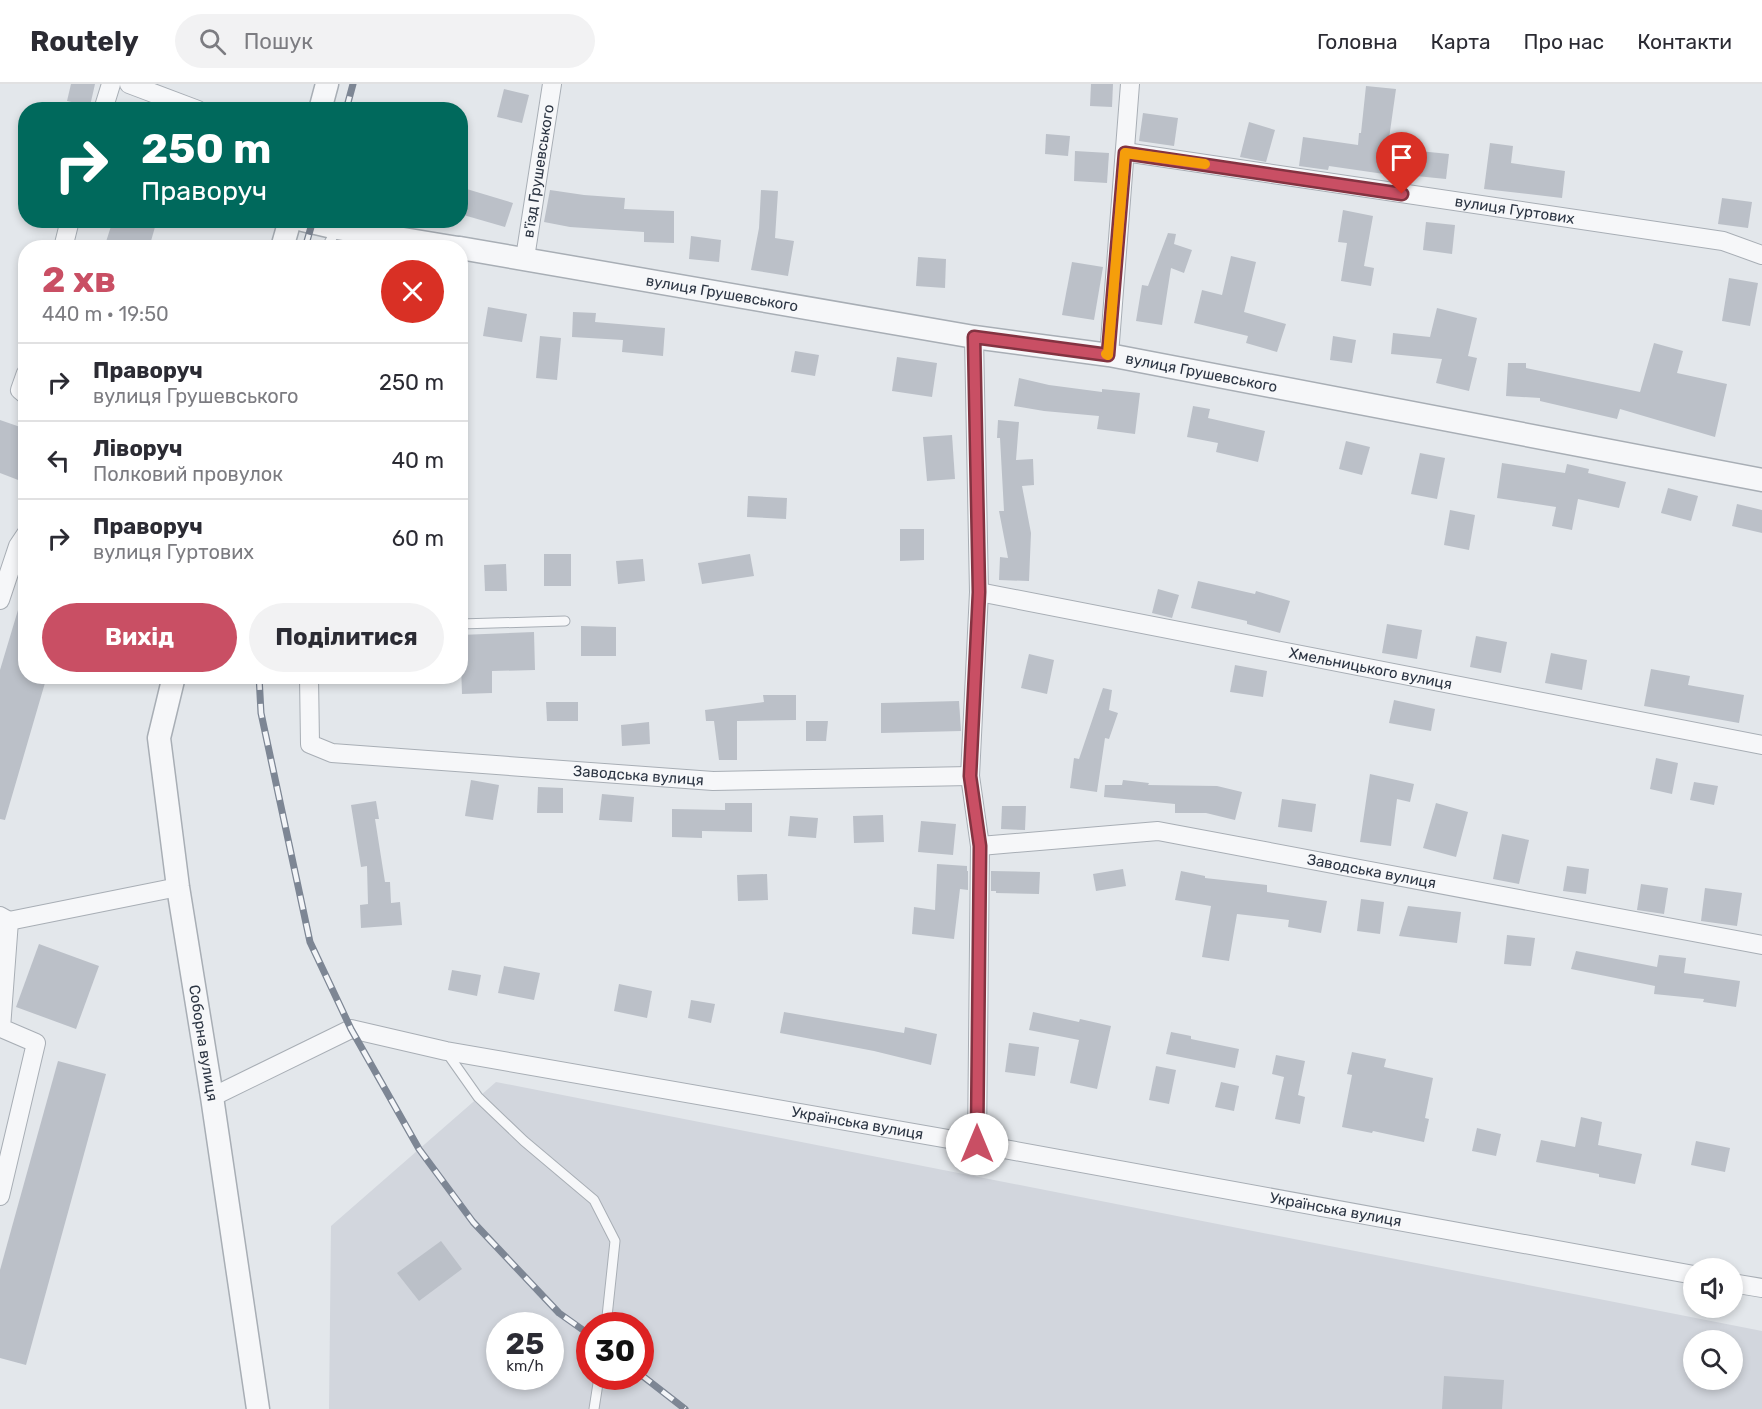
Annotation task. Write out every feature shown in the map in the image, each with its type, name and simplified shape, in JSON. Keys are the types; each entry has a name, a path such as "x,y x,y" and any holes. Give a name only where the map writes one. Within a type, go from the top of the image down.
{"street":[{"path":"105,102 111,84"},
{"path":"129,84 177,102"},
{"path":"323,102 327,84"},
{"name":"в'їзд Грушевського","path":"525,258 552,84"},
{"path":"1108,355 1130,84"},
{"name":"вулиця Гуртових","path":"1125,153 1723,241 1762,255"},
{"name":"вулиця Грушевського","path":"315,228 331,238 357,240"},
{"name":"вулиця Грушевського","path":"468,249 974,337 1108,355 1762,480"},
{"path":"974,337 979,592 970,776 980,846 977,1144"},
{"path":"0,600 18,546"},
{"name":"Хмельницького вулиця","path":"979,592 1762,745"},
{"name":"Соборна вулиця","path":"172,684 159,738 178,887 258,1409"},
{"name":"Заводська вулиця","path":"309,684 310,744 332,753 713,781 970,776"},
{"name":"Заводська вулиця","path":"980,846 1158,831 1762,945"},
{"path":"0,1196 36,1043 1,1028 5,919 178,887"},
{"name":"Українська вулиця","path":"212,1097 351,1029 446,1051 977,1144 1683,1273"},
{"path":"1743,1285 1762,1288"}],"lane":[{"path":"468,624 565,621"},
{"path":"446,1051 478,1097 524,1141 594,1200 615,1241 607,1312"},
{"path":"594,1409 597,1390"}],"shaded area":[{"path":"496,1082 1683,1315 1683,1318 1696,1318 1762,1331 1762,1409 329,1409 331,1226"}],"building":[{"path":"71,84 95,84 91,102 67,101"},
{"path":"1091,84 1113,84 1112,107 1090,106"},
{"path":"1366,86 1396,89 1384,174 1329,166 1328,170 1299,166 1303,137 1358,145"},
{"path":"504,89 529,95 522,123 497,117"},
{"path":"1143,113 1178,118 1174,146 1139,141"},
{"path":"1249,122 1275,130 1266,162 1240,157"},
{"path":"1046,134 1070,136 1068,156 1045,154"},
{"path":"1490,143 1513,146 1511,163 1565,171 1562,198 1484,189"},
{"path":"1075,151 1109,153 1107,183 1074,181"},
{"path":"1419,151 1449,154 1446,179 1416,176"},
{"path":"468,189 513,203 505,227 468,216"},
{"path":"550,190 625,198 624,209 674,211 674,243 644,242 644,232 570,227 544,222"},
{"path":"761,190 778,191 775,238 794,241 788,276 751,270 759,228"},
{"path":"1722,198 1752,202 1748,228 1718,224"},
{"path":"1343,210 1373,216 1364,266 1374,268 1371,286 1341,281 1347,243 1338,242"},
{"path":"1426,222 1455,225 1452,254 1423,250"},
{"path":"110,228 155,228 151,240 107,240"},
{"path":"1168,233 1176,234 1174,244 1192,250 1184,273 1171,268 1162,325 1136,321 1142,285 1148,286"},
{"path":"691,236 721,240 719,262 689,259"},
{"path":"1231,256 1256,262 1244,312 1286,324 1277,352 1246,343 1248,336 1194,323 1202,290 1222,295"},
{"path":"918,257 946,259 945,288 916,286"},
{"path":"1072,262 1103,267 1094,320 1062,315"},
{"path":"1729,278 1758,283 1750,326 1722,321"},
{"path":"488,307 527,314 522,342 483,336"},
{"path":"1437,308 1477,318 1468,356 1477,358 1469,391 1436,383 1442,359 1391,354 1393,333 1430,337"},
{"path":"573,312 596,313 595,322 665,328 663,356 622,352 623,340 572,337"},
{"path":"540,336 561,338 557,380 536,378"},
{"path":"1333,336 1356,340 1352,363 1330,360"},
{"path":"1654,343 1683,351 1677,373 1727,384 1715,437 1620,409 1617,419 1540,401 1540,398 1506,396 1508,363 1526,363 1526,368 1640,392"},
{"path":"795,351 819,355 815,376 791,372"},
{"path":"897,357 937,363 932,397 892,391"},
{"path":"1019,378 1049,385 1102,392 1102,389 1140,393 1135,434 1097,429 1099,416 1014,406"},
{"path":"1193,406 1210,409 1208,418 1265,431 1258,462 1216,452 1218,443 1187,437"},
{"path":"0,420 18,426 18,480 0,473"},
{"path":"998,420 1019,422 1016,460 1033,459 1034,485 1022,486 1031,533 1029,581 999,580 1000,557 1008,558 999,511 1004,511 1000,438 997,438"},
{"path":"952,435 955,479 927,481 923,437"},
{"path":"1346,441 1370,447 1362,475 1339,469"},
{"path":"1420,453 1445,458 1437,499 1411,494"},
{"path":"1502,463 1565,473 1567,464 1589,469 1588,473 1626,482 1619,508 1578,499 1572,530 1552,526 1556,507 1497,498"},
{"path":"1668,488 1698,496 1691,521 1661,513"},
{"path":"748,496 787,498 786,519 747,517"},
{"path":"1737,504 1762,510 1762,533 1732,526"},
{"path":"1450,510 1475,515 1469,550 1444,545"},
{"path":"900,529 924,529 924,560 900,561"},
{"path":"544,554 571,554 571,586 544,586"},
{"path":"750,554 754,576 702,584 698,563"},
{"path":"643,559 645,581 618,584 616,561"},
{"path":"506,564 507,591 485,591 484,565"},
{"path":"1198,581 1255,594 1256,591 1290,601 1280,633 1247,624 1247,621 1191,608"},
{"path":"1158,589 1179,595 1172,618 1152,613"},
{"path":"18,610 18,684 45,684 5,820 0,819 0,670"},
{"path":"1387,624 1422,630 1417,659 1382,653"},
{"path":"581,626 616,627 616,656 581,656"},
{"path":"534,632 535,670 492,671 492,693 462,694 462,684 468,684 468,635"},
{"path":"1476,636 1507,642 1501,673 1470,667"},
{"path":"1551,653 1587,660 1582,690 1545,683"},
{"path":"1029,654 1054,660 1047,694 1021,688"},
{"path":"1235,665 1267,671 1263,697 1230,692"},
{"path":"1651,669 1690,676 1688,685 1744,695 1739,723 1644,706"},
{"path":"1103,688 1112,690 1109,710 1118,713 1109,739 1105,738 1097,792 1070,788 1074,758 1079,759"},
{"path":"763,695 796,695 796,720 737,721 737,760 719,760 714,721 706,721 705,710 764,702"},
{"path":"1394,700 1435,709 1431,731 1389,723"},
{"path":"959,701 961,731 881,733 881,703"},
{"path":"546,702 578,702 578,721 547,721"},
{"path":"806,721 828,721 826,741 806,741"},
{"path":"649,722 650,744 622,746 621,725"},
{"path":"1656,758 1678,763 1672,794 1650,789"},
{"path":"1370,774 1414,784 1410,802 1397,799 1391,846 1360,842"},
{"path":"471,780 499,785 493,820 465,816"},
{"path":"1123,780 1149,783 1148,785 1217,786 1242,792 1235,820 1206,813 1175,813 1175,804 1104,797 1105,785 1122,785"},
{"path":"1694,782 1718,786 1714,805 1690,800"},
{"path":"538,787 563,788 563,813 537,813"},
{"path":"602,794 634,797 632,822 599,820"},
{"path":"1282,799 1316,804 1312,832 1278,827"},
{"path":"376,801 379,819 375,819 385,882 390,882 391,903 400,902 402,925 361,928 360,905 368,904 367,866 361,867 351,805"},
{"path":"725,803 752,803 752,832 702,831 702,838 672,837 672,809 725,810"},
{"path":"1436,803 1468,812 1456,857 1423,848"},
{"path":"1002,806 1026,806 1025,830 1001,829"},
{"path":"883,815 884,842 854,843 853,816"},
{"path":"790,816 818,818 816,838 788,836"},
{"path":"921,821 956,824 953,855 918,852"},
{"path":"1502,834 1529,840 1519,884 1493,879"},
{"path":"937,864 967,866 968,890 960,889 954,939 912,934 914,907 935,910"},
{"path":"1567,866 1589,869 1586,894 1563,891"},
{"path":"1123,869 1126,886 1096,891 1093,874"},
{"path":"991,871 1040,872 1039,894 991,891"},
{"path":"1181,871 1205,876 1205,878 1267,885 1267,892 1327,901 1321,933 1288,927 1289,920 1237,914 1229,961 1202,957 1211,906 1175,900"},
{"path":"767,874 768,900 738,901 737,875"},
{"path":"1641,884 1668,888 1664,914 1637,910"},
{"path":"1705,888 1742,893 1737,926 1701,921"},
{"path":"1361,899 1384,902 1380,934 1357,931"},
{"path":"1408,906 1461,912 1457,943 1399,936"},
{"path":"1507,935 1535,938 1531,966 1504,964"},
{"path":"39,944 99,966 76,1029 16,1007"},
{"path":"1576,951 1657,967 1659,955 1686,958 1684,973 1740,981 1736,1007 1703,1002 1704,999 1654,994 1655,986 1571,969"},
{"path":"504,966 540,973 534,1000 498,993"},
{"path":"452,970 481,975 477,996 448,990"},
{"path":"619,984 652,991 647,1018 614,1011"},
{"path":"691,1000 715,1004 711,1023 688,1018"},
{"path":"784,1012 904,1033 905,1027 937,1034 931,1065 874,1051 780,1033"},
{"path":"1033,1012 1111,1026 1097,1089 1070,1083 1079,1040 1029,1030"},
{"path":"1171,1032 1191,1036 1191,1039 1239,1049 1235,1068 1166,1054"},
{"path":"1009,1043 1039,1047 1035,1076 1005,1072"},
{"path":"1352,1052 1386,1059 1384,1067 1433,1078 1425,1118 1429,1119 1424,1142 1342,1127 1352,1075 1347,1074"},
{"path":"1276,1055 1305,1061 1298,1095 1305,1097 1300,1124 1275,1119 1284,1077 1272,1074"},
{"path":"58,1061 106,1074 26,1365 0,1358 0,1270"},
{"path":"1156,1066 1176,1070 1169,1104 1149,1100"},
{"path":"1221,1082 1239,1086 1234,1111 1215,1107"},
{"path":"1581,1117 1602,1122 1598,1145 1642,1154 1635,1184 1599,1177 1599,1174 1536,1162 1541,1140 1575,1147"},
{"path":"1477,1128 1501,1134 1496,1156 1472,1151"},
{"path":"1696,1141 1730,1148 1725,1172 1691,1165"},
{"path":"441,1241 462,1269 419,1301 397,1273"},
{"path":"1444,1376 1504,1380 1502,1409 1442,1409"}],"railway":[{"path":"348,102 353,84"},
{"path":"307,240 311,228"},
{"path":"259,684 261,713 310,942 351,1029 419,1149 473,1222 559,1313 576,1325"},
{"path":"654,1385 685,1409"}],"slow traffic":[{"path":"1106,354 1108,355 1125,153 1205,164"}],"route":[{"path":"977,1144 980,846 970,776 979,592 974,337 1108,355 1125,153 1402,194"}]}
